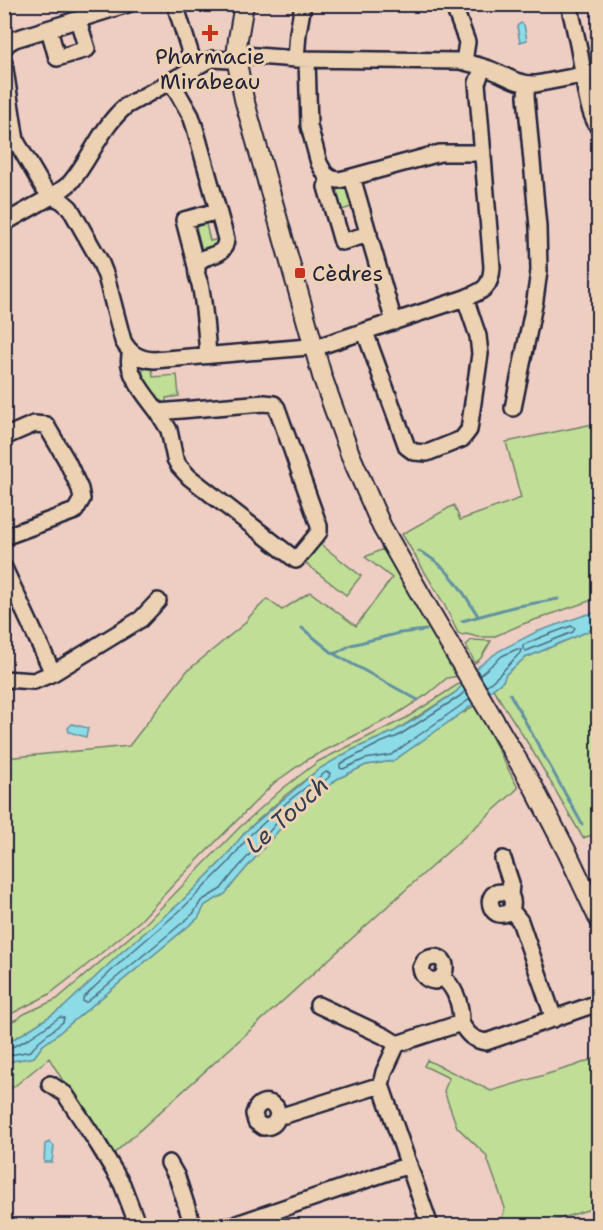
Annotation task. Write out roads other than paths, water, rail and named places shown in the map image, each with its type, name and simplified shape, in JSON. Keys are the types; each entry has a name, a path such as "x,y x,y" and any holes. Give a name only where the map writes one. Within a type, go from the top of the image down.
{"main road":[{"path":"244,4 236,57 244,99 336,419 392,545 534,788 598,918"}],"street":[{"path":"5,45 15,39 128,4"},
{"path":"175,4 195,68"},
{"path":"303,4 298,33 309,126 319,163 328,177 339,180 440,153 483,153"},
{"path":"4,63 16,141 44,187 52,196 70,208 99,261 106,276 123,340 131,353 150,360 314,347 465,298 484,290 487,286 492,273 477,83 474,65 453,4"},
{"path":"569,4 591,116 598,127"},
{"path":"49,29 57,58 87,49 78,20"},
{"path":"4,223 70,183 109,123 126,106 213,59 229,60 245,55 302,59 443,60 474,65 527,84 598,72"},
{"path":"171,81 191,116 225,239 225,246 220,252 201,260 197,264 197,270"},
{"path":"513,408 539,271 538,227 526,96 527,84"},
{"path":"328,177 326,187 342,242 369,234"},
{"path":"352,177 394,322"},
{"path":"208,355 203,300 184,220 218,211"},
{"path":"365,332 407,447 414,452 427,453 462,439 469,430 480,344 465,298"},
{"path":"131,353 129,361 133,376 169,430 176,459 184,471 296,560 317,533 319,526 274,404 158,412"},
{"path":"4,437 34,424 46,425 67,461 80,489 82,499 75,511 4,537"},
{"path":"4,568 53,673"},
{"path":"4,679 34,681 53,673 141,619 158,601"},
{"path":"503,859 511,883 511,903 520,921 554,1019"},
{"path":"442,977 452,987 460,1008 461,1023 468,1034 472,1038 486,1042 598,1004"},
{"path":"318,1005 397,1044"},
{"path":"430,1226 381,1085 384,1072 397,1044 461,1023"},
{"path":"50,1084 65,1094 122,1184 134,1225"},
{"path":"278,1116 381,1085"},
{"path":"169,1162 177,1177 193,1226"},
{"path":"231,1226 409,1165"}],"water":[{"path":"521,23 524,25 527,40 520,42 517,26"},
{"name":"Le Touch","path":"598,612 598,627 525,658 506,674 503,681 393,761 366,765 337,779 285,823 225,894 205,905 198,918 43,1045 34,1057 12,1061 5,1065 5,1044 64,1007 123,951 180,903 224,859 246,831 319,769 419,717 456,692 479,666 499,651 536,632"},
{"path":"72,724 88,728 86,737 69,732 68,728"},
{"path":"50,1142 54,1146 52,1162 44,1162 45,1144"}],"waterway":[{"path":"419,551 446,571 478,616"},
{"path":"462,621 513,607 558,599"},
{"path":"302,628 334,654 418,700"},
{"path":"334,654 351,645 400,633 426,630"},
{"path":"510,694 582,824"}],"place":[{"name":"Pharmacie Mirabeau","path":"210,33"},
{"name":"Cèdres","path":"300,273"}]}
